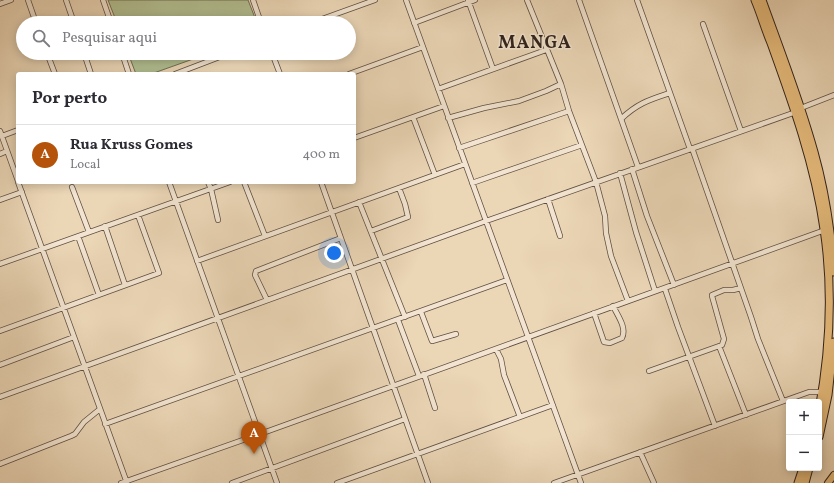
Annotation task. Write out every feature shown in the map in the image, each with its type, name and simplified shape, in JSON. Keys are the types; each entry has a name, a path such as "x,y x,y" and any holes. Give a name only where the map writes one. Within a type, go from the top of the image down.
{"highway":[{"path":"755,0 766,22 798,110 808,128 821,180 831,237 834,272"},
{"path":"762,0 766,22 772,29 798,110 824,230 830,298 828,338 821,399"},
{"path":"819,435 828,395 834,342"},
{"path":"798,483 801,471"},
{"path":"805,483 809,471"}],"main road":[{"path":"828,483 834,475"}],"street":[{"path":"0,4 11,0"},
{"path":"28,0 34,16"},
{"path":"66,0 72,16"},
{"path":"103,0 109,16"},
{"path":"253,0 259,16"},
{"path":"330,16 374,0"},
{"path":"406,0 581,483"},
{"path":"414,23 475,0"},
{"path":"527,0 561,84 569,111 596,182 605,216 606,233 611,256 628,301"},
{"path":"579,0 638,167"},
{"path":"637,0 733,264 758,340 783,401"},
{"path":"469,1 493,69"},
{"path":"703,24 741,130"},
{"path":"354,72 423,47"},
{"path":"438,89 546,50"},
{"path":"50,60 54,72"},
{"path":"86,60 90,72"},
{"path":"125,60 129,72"},
{"path":"180,72 212,60"},
{"path":"274,60 278,72"},
{"path":"448,118 484,108 519,101 561,84"},
{"path":"621,119 636,106 647,100 670,93"},
{"path":"0,397 382,258 798,110 834,95"},
{"path":"356,137 444,106"},
{"path":"459,148 569,111"},
{"path":"413,117 435,175"},
{"path":"16,130 1,133 16,176"},
{"path":"472,183 582,145"},
{"path":"0,154 7,151"},
{"path":"197,261 465,164"},
{"path":"632,169 647,216 674,285"},
{"path":"620,173 636,232 655,291"},
{"path":"19,184 125,482 824,230"},
{"path":"170,184 277,483"},
{"path":"209,184 218,220"},
{"path":"0,264 225,184"},
{"path":"245,184 265,236"},
{"path":"322,184 428,483"},
{"path":"72,187 89,232"},
{"path":"371,231 408,217 399,188"},
{"path":"0,200 22,192"},
{"path":"548,199 560,236"},
{"path":"359,202 405,317"},
{"path":"0,331 159,273 138,215"},
{"path":"105,226 125,285"},
{"path":"78,236 99,295"},
{"path":"267,300 255,274 256,271 341,238"},
{"path":"105,424 507,280"},
{"path":"665,288 715,426"},
{"path":"649,371 724,343 712,295 724,290 741,288"},
{"path":"594,313 604,342 610,343 622,338 623,335 622,324 614,306"},
{"path":"421,312 432,341 456,334"},
{"path":"398,320 435,408"},
{"path":"0,365 74,337"},
{"path":"719,346 746,415"},
{"path":"496,349 501,359 504,375 520,417"},
{"path":"554,483 809,392 822,392"},
{"path":"337,483 553,405"},
{"path":"0,464 75,434 84,422 100,409"},
{"path":"232,483 405,418"},
{"path":"640,452 654,483"}],"green space":[{"path":"108,0 248,0 254,16 114,16"},
{"path":"131,60 190,60 157,72 135,72"}],"place":[{"name":"Rua Kruss Gomes","path":"254,454"}],"district":[{"name":"MANGA","path":"535,43"}]}
